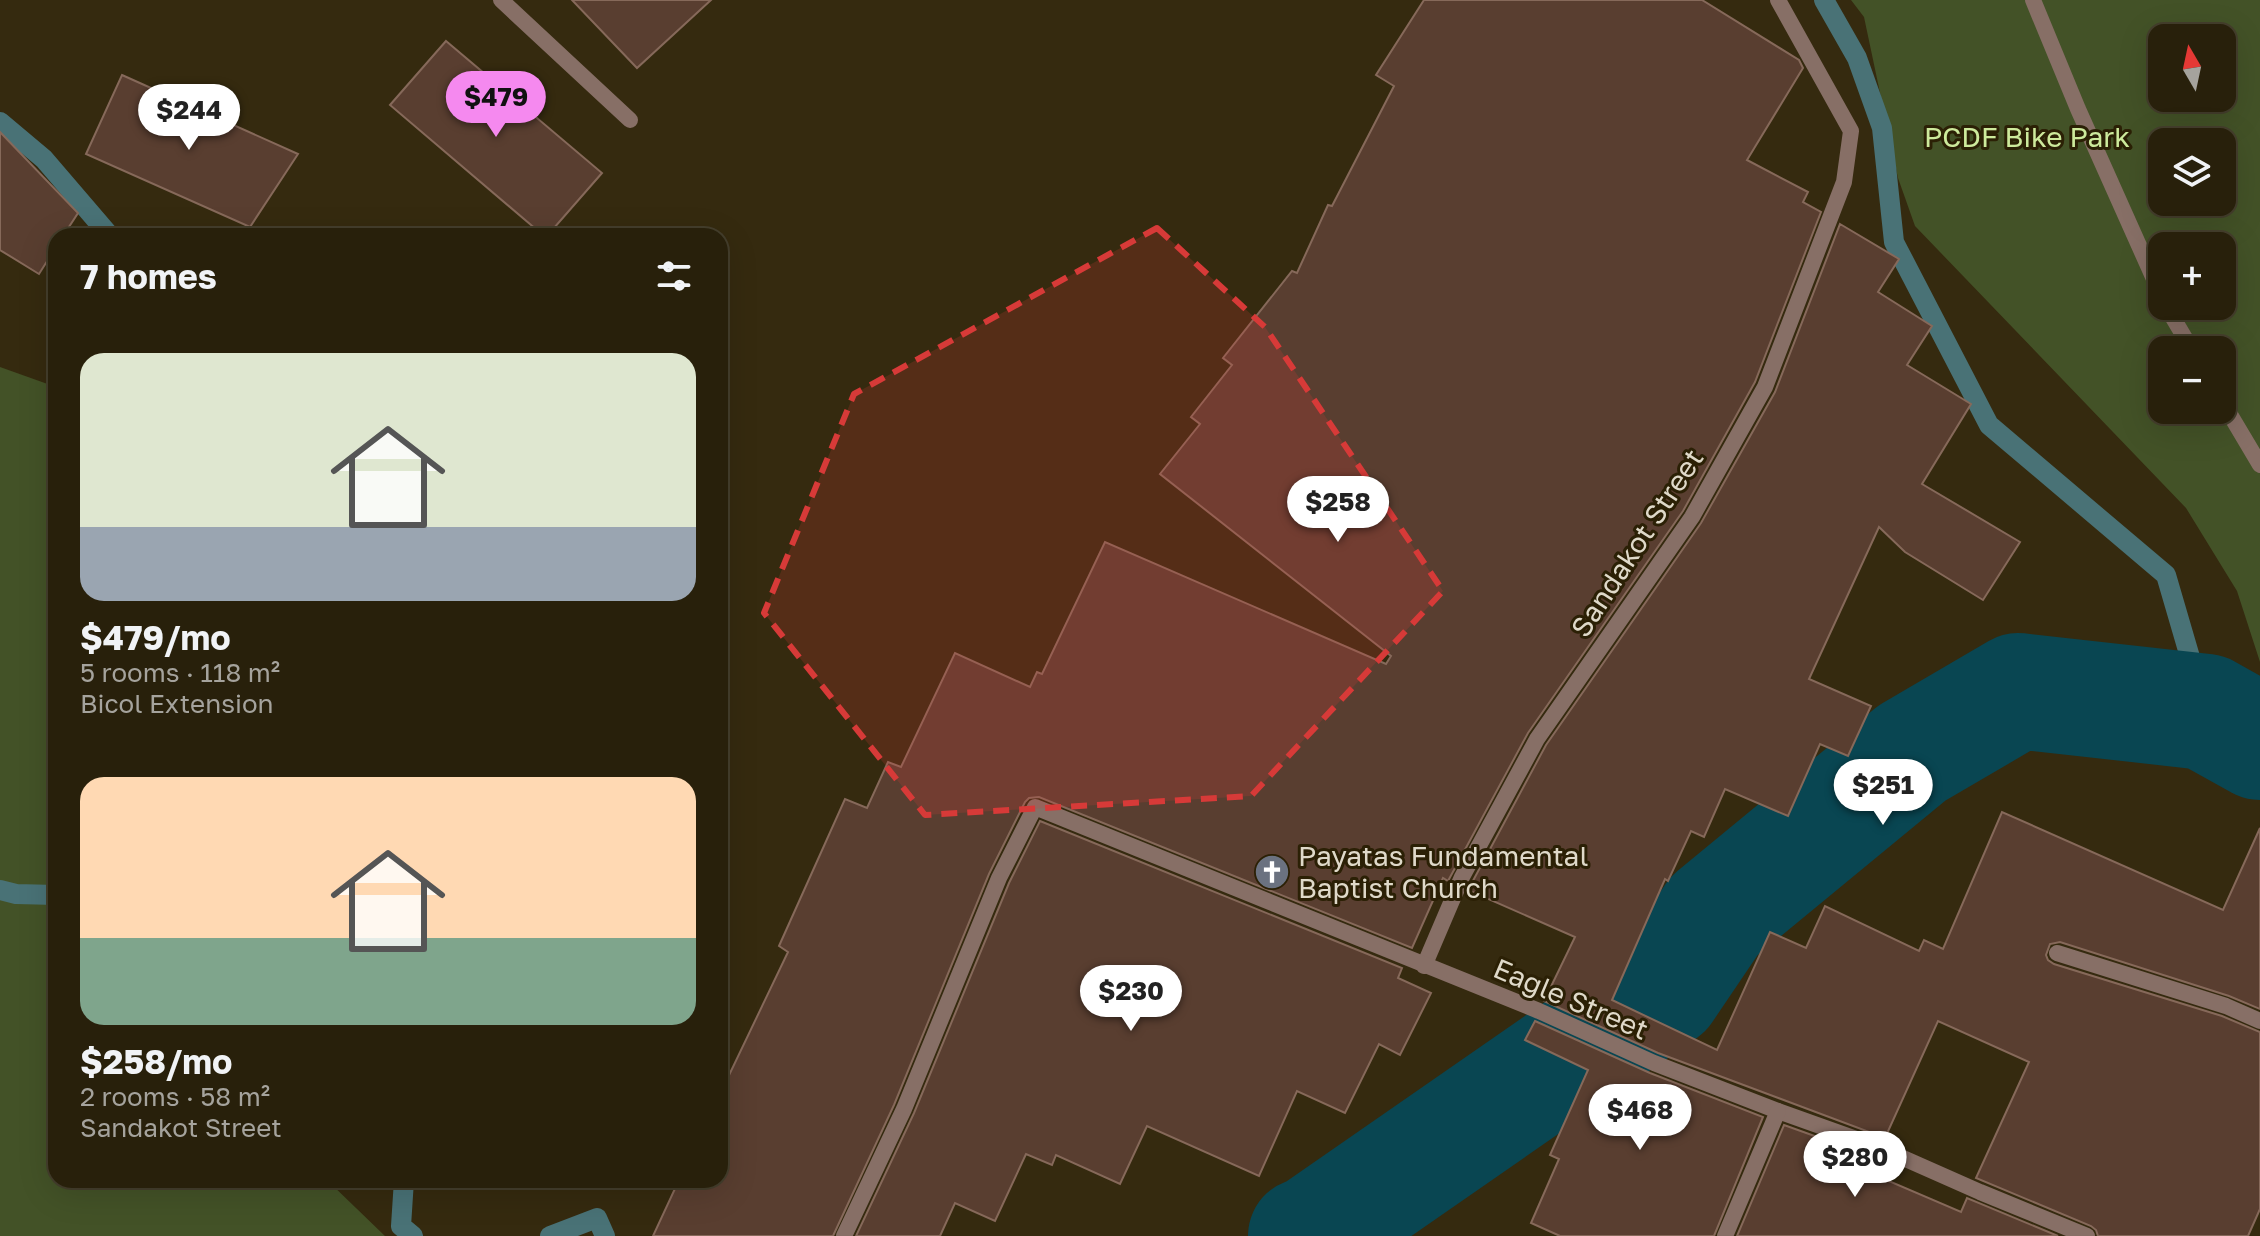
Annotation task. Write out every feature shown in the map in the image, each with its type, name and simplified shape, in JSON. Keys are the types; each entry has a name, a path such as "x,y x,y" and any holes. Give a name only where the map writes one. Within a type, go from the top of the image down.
{"street":[{"path":"501,0 630,120"},
{"name":"Sandakot Street","path":"1424,966 1462,877 1537,739 1692,517 1765,387 1844,182 1851,131 1778,0"},
{"path":"2033,0 2148,266"},
{"path":"2236,424 2260,465"},
{"name":"Eagle Street","path":"844,1236 904,1109 999,878 1035,807 1539,1011 1654,1063 1876,1146 2087,1236"},
{"path":"2057,953 2226,1006 2260,1021"},
{"path":"1725,1236 1778,1111"}],"highlighted area":[{"path":"1157,228 1265,327 1443,591 1251,796 925,815 764,613 854,394"}],"green space":[{"name":"PCDF Bike Park","path":"1851,0 2260,0 2260,662 2237,591 2186,508 1915,226 1898,178 1864,17"},
{"path":"0,367 48,384 48,1188 335,1188 385,1236 0,1236"}],"building":[{"path":"572,0 711,0 637,68"},
{"path":"1424,0 1702,0 1799,60 1803,68 1747,160 1808,192 1803,202 1821,212 1755,382 1683,511 1528,733 1448,881 1443,878 1412,948 1039,797 1029,798 989,874 894,1105 833,1236 653,1236 675,1188 728,1188 728,1077 788,952 779,946 845,799 867,808 888,762 901,767 955,653 1030,687 1037,672 1042,674 1105,542 1386,664 1391,656 1160,474 1200,424 1191,417 1232,365 1223,358 1292,271 1297,273 1328,205 1332,206 1394,86 1376,75"},
{"path":"446,41 602,173 554,228 535,228 390,105"},
{"path":"122,75 298,154 250,227 86,154"},
{"path":"0,132 78,213 68,228 48,228 48,260 39,274 0,250"},
{"path":"1840,224 1899,259 1878,292 1932,326 1907,365 1971,404 1922,484 2020,542 1983,600 1905,552 1879,527 1809,679 1871,706 1848,756 1820,744 1788,816 1725,789 1704,837 1691,831 1668,881 1665,879 1612,1000 1717,1050 1770,932 1806,948 1825,906 1919,951 1924,940 1943,949 2002,812 2223,910 2260,828 2260,1009 2229,996 2060,942 2050,944 2046,955 2054,964 2222,1016 2260,1032 2260,1209 2248,1236 2098,1236 2091,1226 1976,1178 2029,1062 1938,1021 1885,1138 1658,1053 1544,1001 1575,937 1468,890 1546,745 1701,523 1775,392"},
{"path":"1040,821 1402,968 1398,978 1431,993 1400,1055 1379,1044 1345,1113 1297,1091 1259,1176 1147,1126 1120,1184 1056,1155 1052,1165 1026,1154 995,1221 955,1203 940,1236 856,1236 914,1113 1009,883"},
{"path":"1535,1021 1650,1073 1763,1117 1714,1236 1560,1236 1531,1223 1559,1159 1550,1155 1588,1070 1525,1040"},
{"path":"1784,1125 1876,1158 1870,1173 1961,1212 1967,1198 2058,1236 1737,1236"}],"waterway":[{"path":"1824,0 1857,58 1882,128 1894,242 1989,425 2166,575 2206,712"},
{"path":"0,122 44,159 103,228"},
{"path":"1306,1236 1664,990 1714,916 1912,753 2018,691 2206,712 2260,742"},
{"path":"0,890 48,895"},
{"path":"403,1188 401,1226 413,1236"},
{"path":"550,1236 597,1218 605,1236"}],"place":[{"name":"Payatas Fundamental Baptist Church","path":"1272,872"}]}
